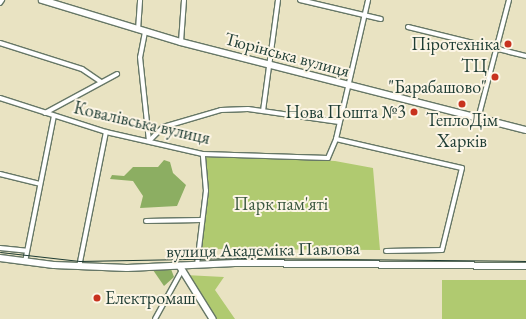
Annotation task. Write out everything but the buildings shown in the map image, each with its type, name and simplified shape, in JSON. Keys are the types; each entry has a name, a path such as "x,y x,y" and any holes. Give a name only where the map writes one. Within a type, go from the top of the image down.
{"main road":[{"name":"Тюрінська вулиця","path":"42,0 182,42 478,119 526,130"},
{"name":"вулиця Академіка Павлова","path":"0,258 79,267 181,268 197,265 526,266"},
{"path":"181,268 213,319"}],"street":[{"path":"138,30 140,0"},
{"path":"182,42 184,0"},
{"path":"263,111 272,65 278,0"},
{"path":"300,0 381,19"},
{"path":"368,0 336,139 462,168 442,250 386,251"},
{"path":"478,119 509,0"},
{"path":"408,26 526,56"},
{"path":"145,32 140,57 149,141"},
{"path":"0,43 82,69 100,81 108,81 117,74"},
{"path":"45,113 94,88 100,81"},
{"name":"Ковалівська вулиця","path":"0,98 106,132 203,154 328,158 336,139"},
{"path":"149,141 157,131 185,119 221,110 263,111 339,122"},
{"path":"25,262 54,116"},
{"path":"79,267 106,132"},
{"path":"197,265 201,220 206,190 203,154"},
{"path":"0,174 40,184"},
{"path":"146,221 201,220"},
{"path":"0,248 27,251"},
{"path":"155,319 181,268"}],"green space":[{"name":"Парк пам'яті","path":"205,155 335,161 373,168 380,250 200,249 207,190"},
{"path":"164,160 170,162 173,173 186,185 177,206 140,208 143,196 133,181 110,179 112,175 124,176 133,167 158,167"},
{"path":"171,269 174,277 164,286 153,270"},
{"path":"185,275 224,277 215,290 235,319 213,319"},
{"path":"442,280 526,280 526,319 442,319"}],"tram line":[{"path":"0,252 79,261 240,258 526,261"}],"place":[{"name":"Піротехніка","path":"508,44"},
{"name":"ТЦ \"Барабашово\"","path":"495,77"},
{"name":"ТеплоДім Харків","path":"462,104"},
{"name":"Нова Пошта №3","path":"414,112"},
{"name":"Електромаш","path":"97,298"}]}
